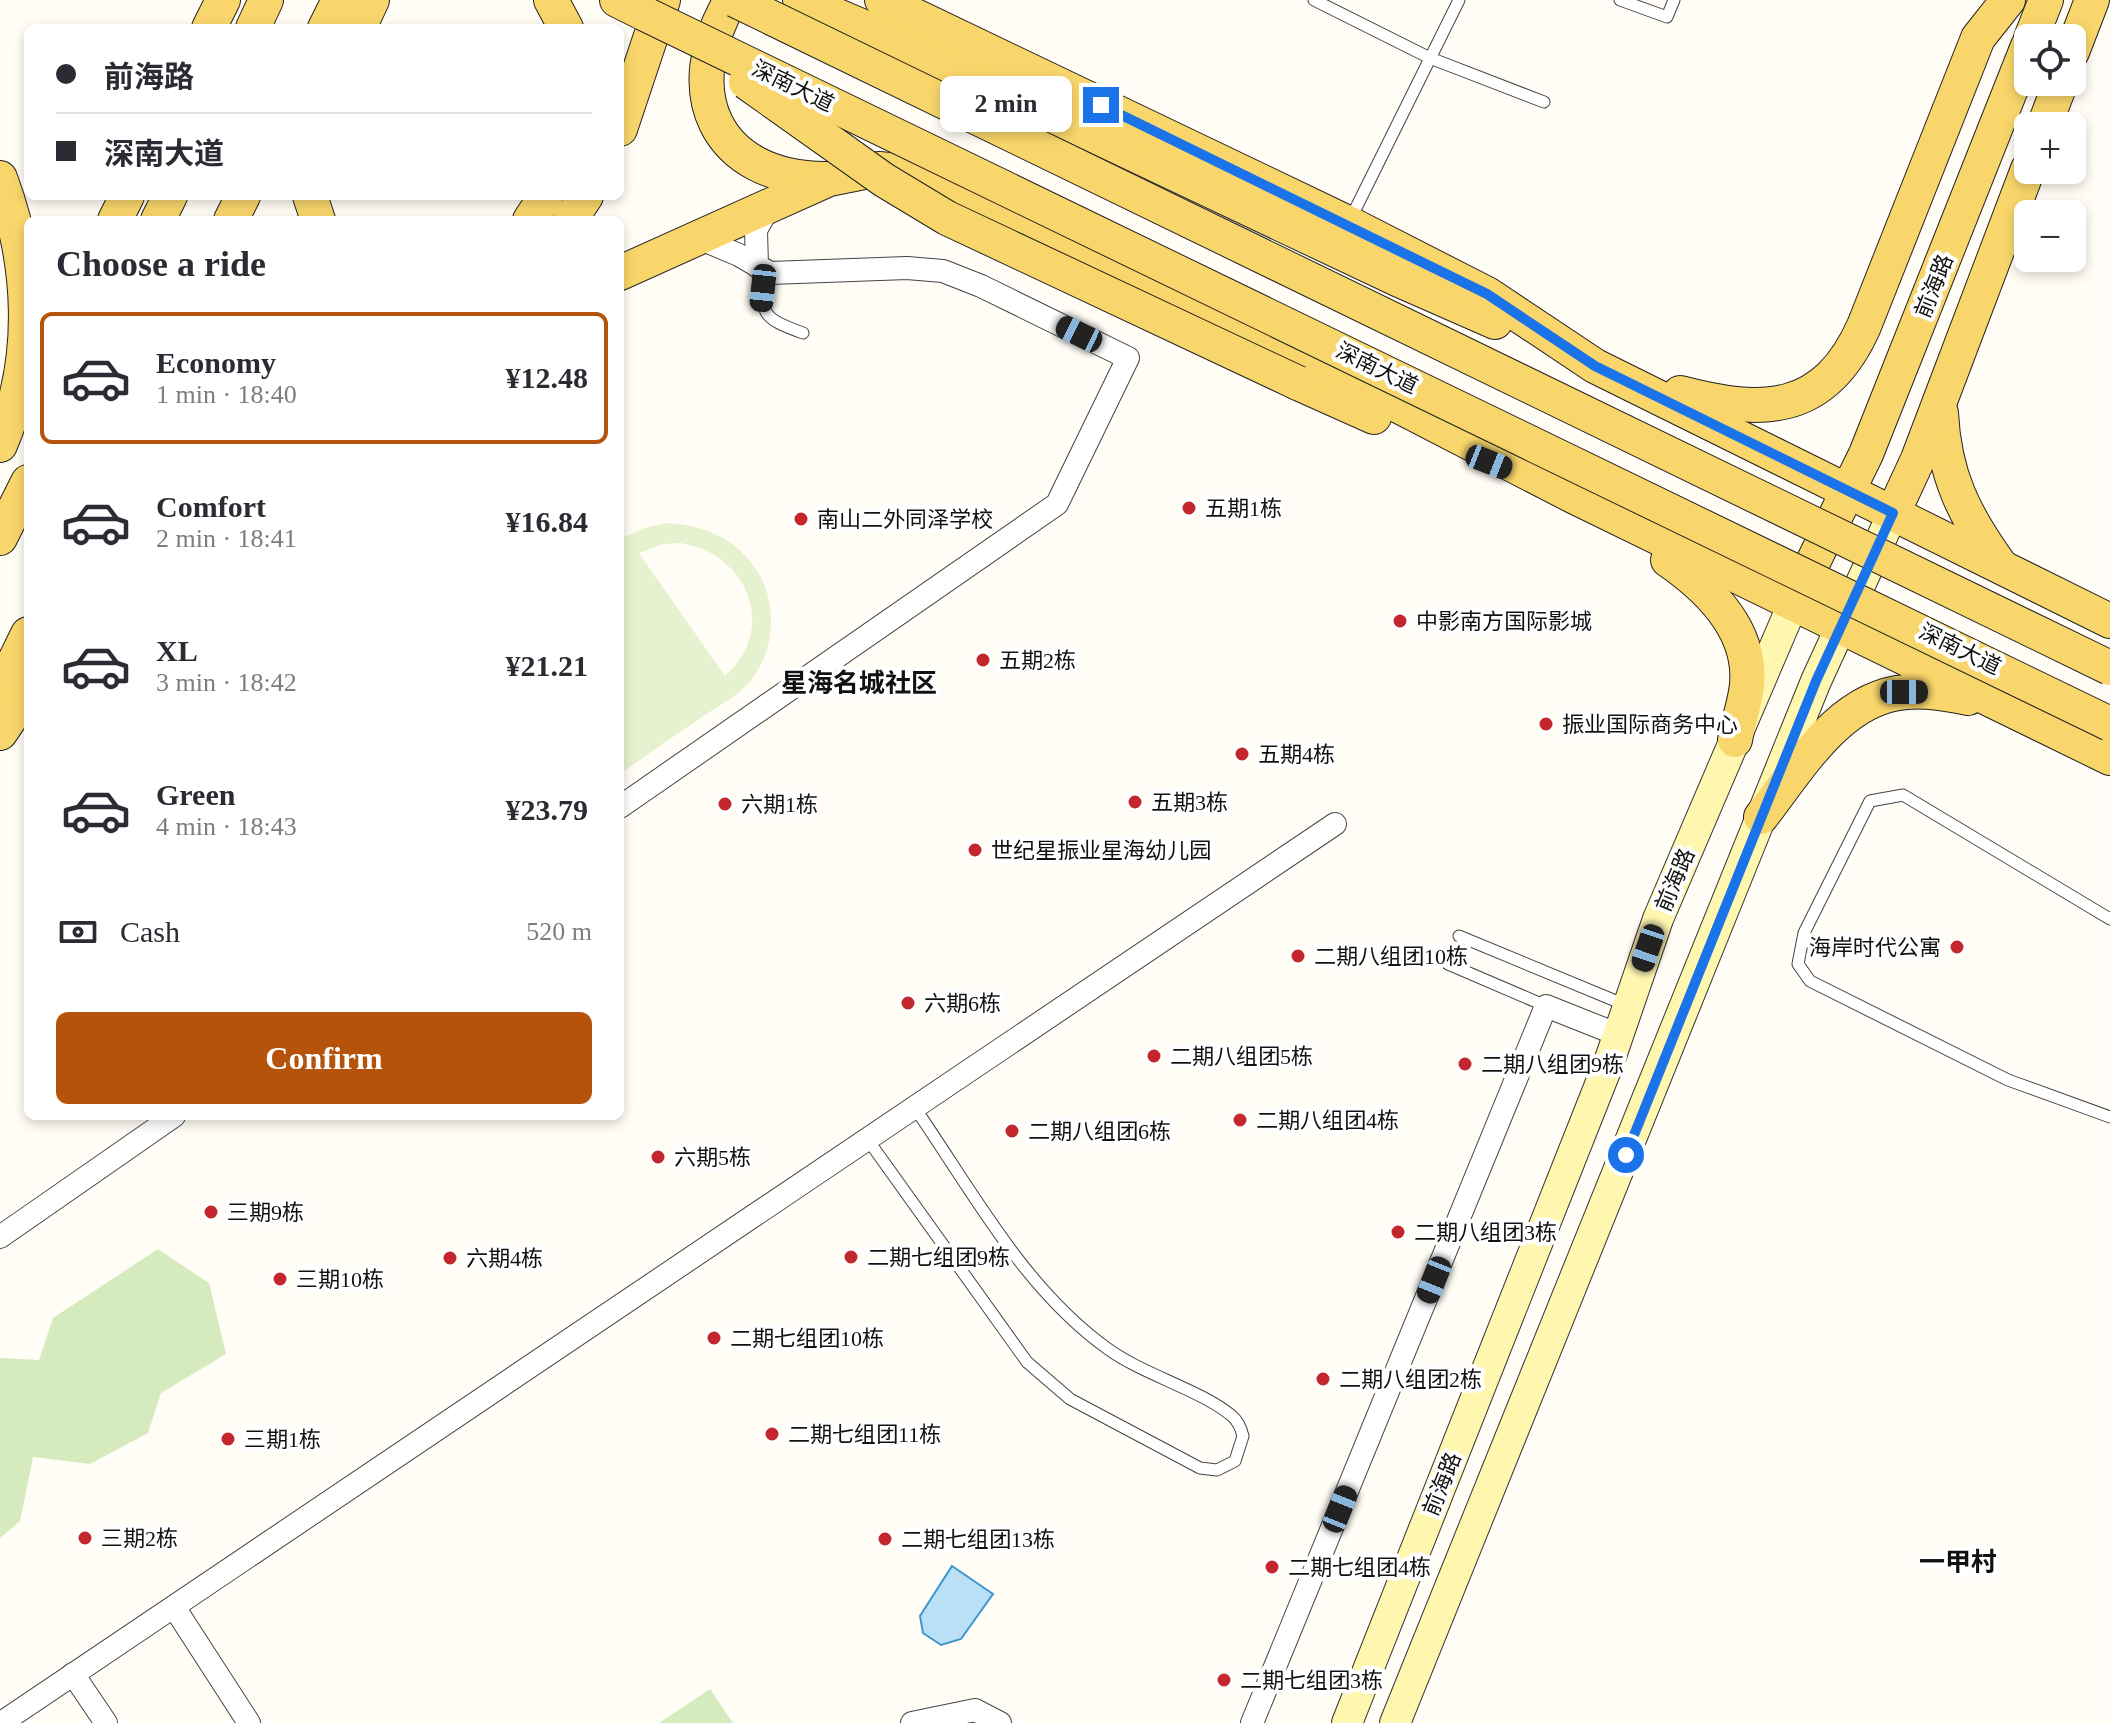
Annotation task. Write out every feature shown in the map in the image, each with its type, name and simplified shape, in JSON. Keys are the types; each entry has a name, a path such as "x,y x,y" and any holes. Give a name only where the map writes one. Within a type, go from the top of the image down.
{"main road":[{"path":"211,24 223,0"},
{"path":"255,24 266,0"},
{"path":"327,24 339,0"},
{"path":"361,24 372,0"},
{"path":"551,0 564,24"},
{"path":"829,179 770,171 732,147 719,132 710,114 705,77 711,43 733,0 2110,668"},
{"path":"800,0 880,34 1397,279 1602,369 2110,621"},
{"path":"882,0 1348,223 1487,294 1602,369 1695,397 1757,408 1800,398 1837,372 1854,349 1978,38 2008,0"},
{"path":"2037,24 2046,0"},
{"path":"2083,24 2092,0"},
{"path":"624,105 641,4 884,180 947,218 1298,383 1571,495 1673,563 1721,607 1745,656 1747,685 1735,740"},
{"name":"深南大道","path":"641,4 2110,724"},
{"name":"前海路","path":"1347,1723 1624,1021 1658,919 1793,604 1878,426 2014,81"},
{"name":"深南大道","path":"829,179 879,169 901,170 950,185 1333,372 1571,495 2110,758"},
{"path":"0,178 19,243 24,284"},
{"path":"624,271 829,179"},
{"name":"前海路","path":"1395,1723 1761,817 1941,400 2022,184"},
{"path":"0,445 19,391 24,340"},
{"path":"1941,400 1943,449 1949,475 1983,542 2000,566"},
{"path":"0,456 24,407"},
{"path":"0,538 24,490"},
{"path":"0,691 24,642"},
{"path":"1761,817 1836,726 1867,703 1882,697 1930,692 1975,699 2043,724"},
{"path":"0,733 24,698"}],"street":[{"path":"1978,38 1994,0"},
{"path":"761,269 756,230 770,205"},
{"path":"624,804 1057,504 1128,358 981,286 943,271 907,268 761,269 720,245 696,237"},
{"path":"1,1723 1335,824"},
{"path":"1252,1723 1546,1006 1624,1021"},
{"path":"0,1237 168,1120"},
{"path":"174,1607 249,1723"},
{"path":"73,1674 106,1723"},
{"path":"912,1723 975,1710 1000,1723"}],"lane":[{"path":"1314,0 1430,58 1544,102"},
{"path":"1348,223 1459,0"},
{"path":"1620,0 1667,17 1674,0"},
{"path":"761,269 761,305 771,321 803,333"},
{"path":"2110,919 1903,795 1870,801 1804,933 1797,954 1802,973 1831,993 2008,1080 2110,1117"},
{"path":"1459,936 1624,1021"},
{"path":"1448,964 1546,1006"},
{"path":"868,1140 1027,1362 1070,1399 1200,1468 1217,1470 1235,1461 1243,1436 1233,1416 1130,1362 1067,1314 1032,1278 915,1108"}],"green space":[{"path":"668,523 696,527 720,536 741,552 759,574 771,617 762,662 745,687 624,771 624,537 644,528","holes":["680,543 703,550 723,561 738,577 748,595 752,615 750,636 741,657 725,676 639,553 664,544"]},
{"path":"158,1249 209,1283 226,1354 161,1393 148,1433 90,1464 33,1457 20,1521 0,1538 0,1358 39,1360 53,1318"},
{"path":"710,1689 733,1723 659,1723"}],"water":[{"path":"952,1566 993,1594 961,1639 941,1645 923,1633 920,1616"}],"place":[{"name":"五期1栋","path":"1189,508"},
{"name":"南山二外同泽学校","path":"801,519"},
{"name":"中影南方国际影城","path":"1400,621"},
{"name":"五期2栋","path":"983,660"},
{"name":"振业国际商务中心","path":"1546,724"},
{"name":"五期4栋","path":"1242,754"},
{"name":"五期3栋","path":"1135,802"},
{"name":"六期1栋","path":"725,804"},
{"name":"世纪星振业星海幼儿园","path":"975,850"},
{"name":"海岸时代公寓","path":"1957,947"},
{"name":"二期八组团10栋","path":"1298,956"},
{"name":"六期6栋","path":"908,1003"},
{"name":"二期八组团5栋","path":"1154,1056"},
{"name":"二期八组团9栋","path":"1465,1064"},
{"name":"二期八组团4栋","path":"1240,1120"},
{"name":"二期八组团6栋","path":"1012,1131"},
{"name":"六期5栋","path":"658,1157"},
{"name":"三期9栋","path":"211,1212"},
{"name":"二期八组团3栋","path":"1398,1232"},
{"name":"二期七组团9栋","path":"851,1257"},
{"name":"六期4栋","path":"450,1258"},
{"name":"三期10栋","path":"280,1279"},
{"name":"二期七组团10栋","path":"714,1338"},
{"name":"二期八组团2栋","path":"1323,1379"},
{"name":"二期七组团11栋","path":"772,1434"},
{"name":"三期1栋","path":"228,1439"},
{"name":"三期2栋","path":"85,1538"},
{"name":"二期七组团13栋","path":"885,1539"},
{"name":"二期七组团4栋","path":"1272,1567"},
{"name":"二期七组团3栋","path":"1224,1680"}],"district":[{"name":"星海名城社区","path":"859,683"},
{"name":"一甲村","path":"1958,1562"}],"route":[{"path":"1101,105 1348,223 1487,294 1595,366 1893,513 1816,681 1626,1155"}]}
